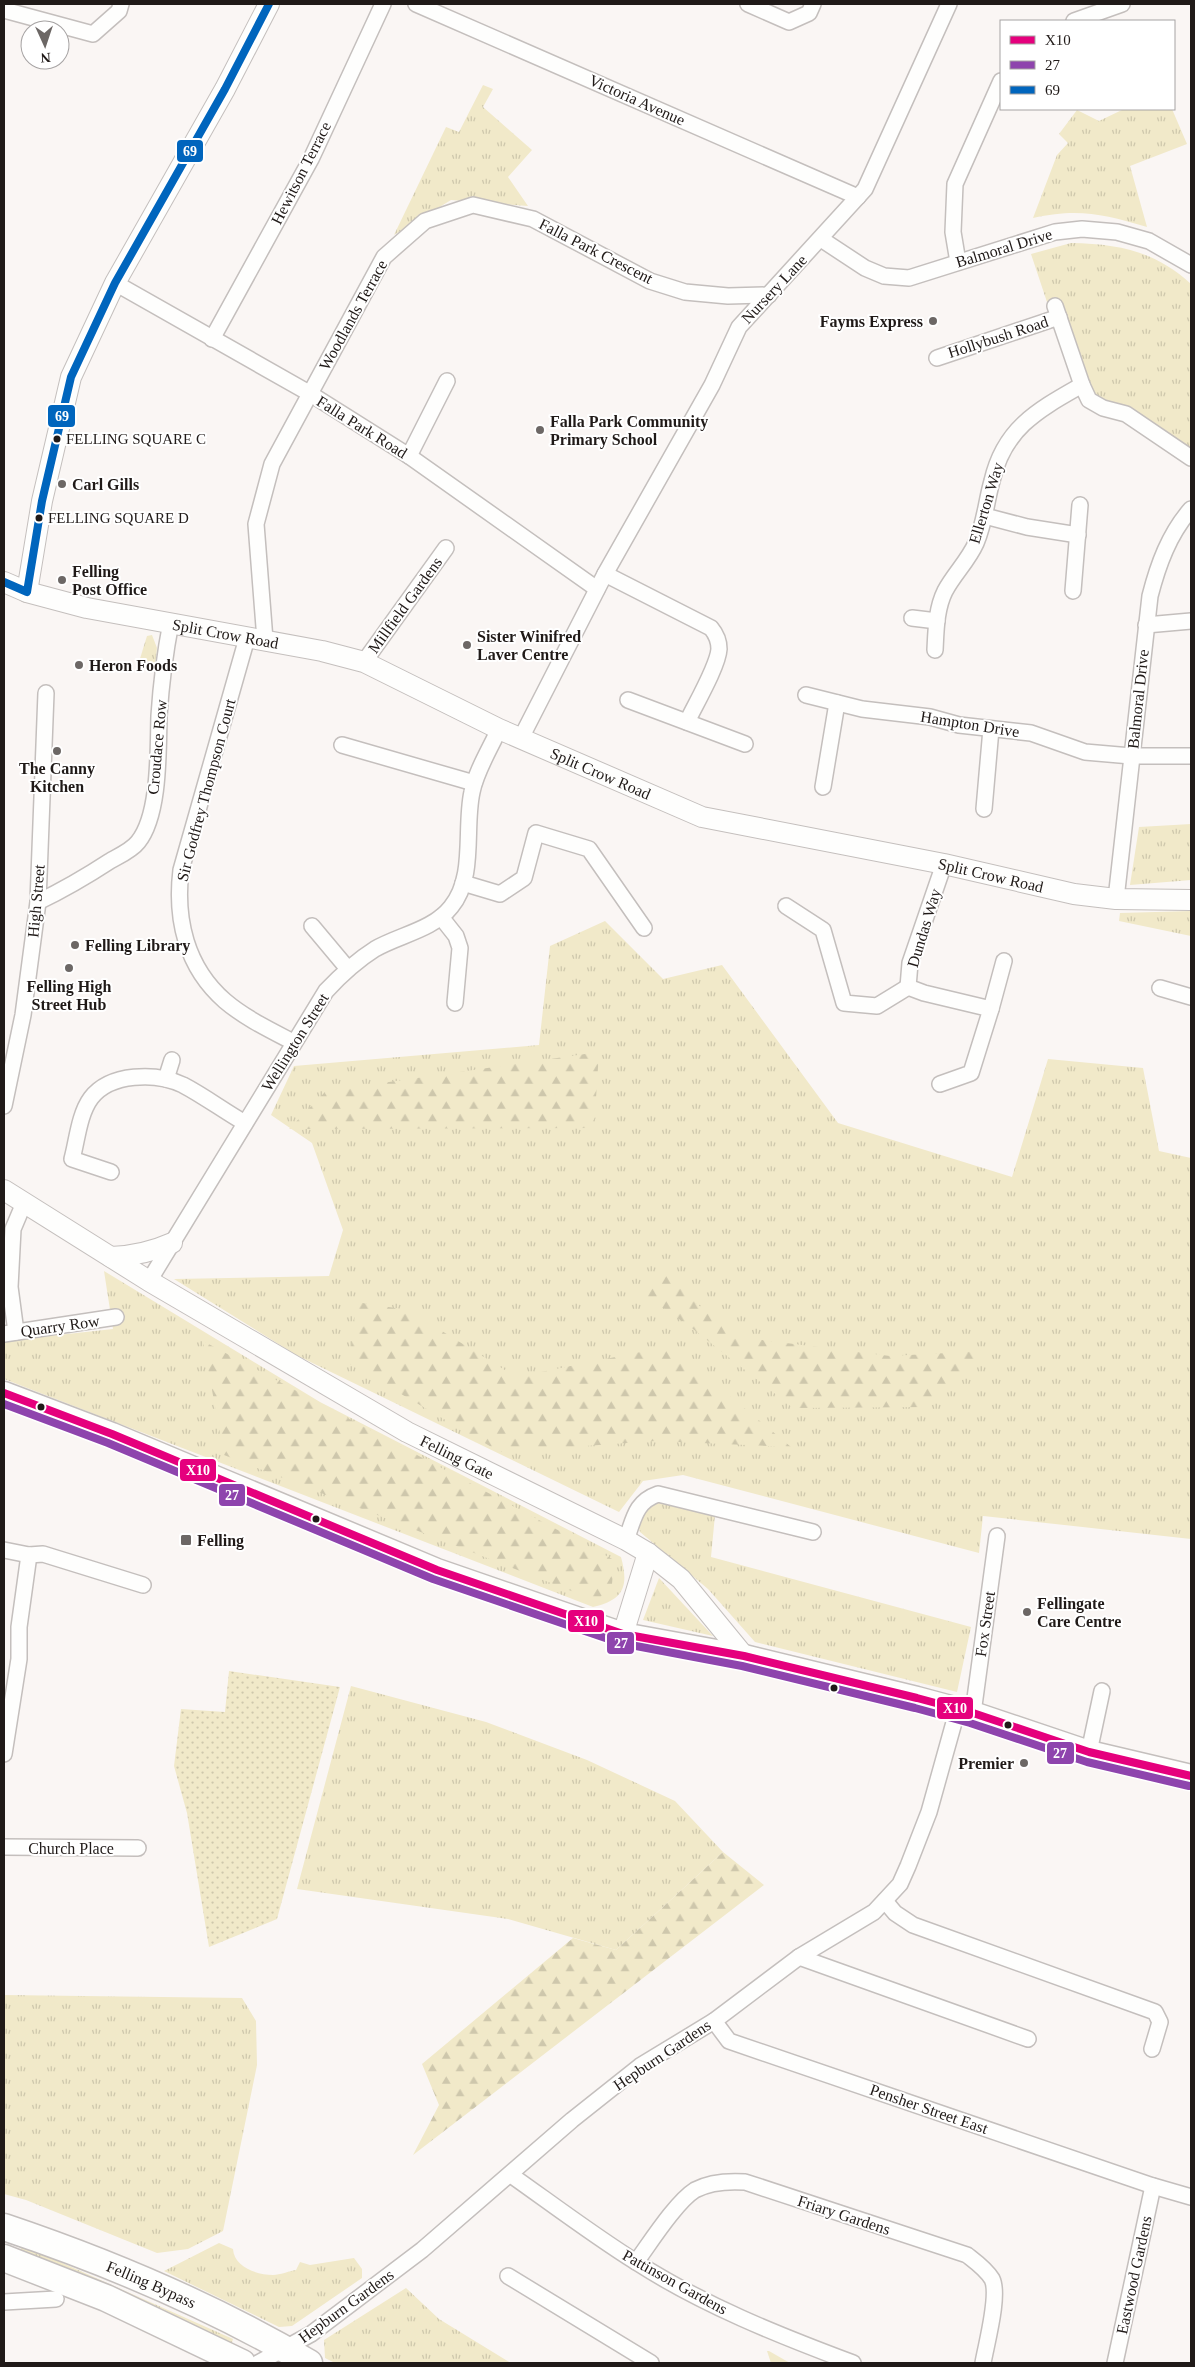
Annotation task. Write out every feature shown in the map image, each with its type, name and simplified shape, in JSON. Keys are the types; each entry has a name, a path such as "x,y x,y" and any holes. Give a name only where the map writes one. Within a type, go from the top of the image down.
{"highway":[{"name":"Felling Bypass","path":"6,2234 140,2278 285,2349 309,2363"},
{"name":"Felling Bypass","path":"4,2258 106,2298 242,2363"}],"main road":[{"path":"4,1393 112,1434 437,1570 623,1634 744,1656 966,1710 1089,1752 1191,1776"}],"street":[{"path":"4,10 93,34 119,11 121,4"},
{"path":"27,592 42,500 70,377 115,283 225,90 269,4"},
{"name":"Hewitson Terrace","path":"212,339 311,159 383,4"},
{"name":"Victoria Avenue","path":"416,4 435,8 858,197"},
{"path":"748,4 790,22 809,13 813,4"},
{"name":"Nursery Lane","path":"521,738 605,574 712,385 739,327 865,189 949,4"},
{"path":"1077,20 1122,4"},
{"path":"958,262 953,232 955,184 1000,84"},
{"name":"Falla Park Crescent","path":"425,221 473,205 533,219 650,281 685,292 728,296 769,295"},
{"name":"Woodlands Terrace","path":"256,639 256,524 272,464 384,257 425,221"},
{"name":"Balmoral Drive","path":"821,239 865,268 884,276 909,278 1055,232 1082,229 1118,232 1149,241 1191,265"},
{"name":"Falla Park Road","path":"115,283 309,393 409,456 597,589"},
{"name":"Hollybush Road","path":"937,358 1057,311 1085,394 1096,404 1126,414 1191,458"},
{"path":"409,456 447,381"},
{"name":"Ellerton Way","path":"935,650 937,621 944,593 969,557 985,516 996,465 1010,438 1030,417 1082,384"},
{"path":"1073,591 1080,505"},
{"name":"Balmoral Drive","path":"1116,900 1146,625 1156,570 1173,535 1191,509"},
{"path":"985,516 1078,535"},
{"name":"Millfield Gardens","path":"364,662 446,548"},
{"path":"605,574 711,628 715,633 718,640 718,655 686,722"},
{"name":"Split Crow Road","path":"4,582 27,592 87,608 322,650 364,662 499,729 702,817 944,864 1074,894 1116,900 1191,900"},
{"path":"912,618 937,621"},
{"path":"1146,625 1191,621"},
{"name":"Croudace Row","path":"38,902 66,889 117,858 137,843 146,830 154,794 160,748 159,717 165,651 171,622"},
{"name":"Sir Godfrey Thompson Court","path":"256,639 181,870 179,908 182,930 188,951 198,970 210,986 225,1001 246,1016 293,1042"},
{"name":"High Street","path":"4,1106 23,1015 38,902 46,694"},
{"name":"Hampton Drive","path":"806,695 862,709 930,717 959,725 1042,736 1085,752 1131,756 1191,756"},
{"path":"628,700 745,744"},
{"path":"823,787 837,703"},
{"path":"984,809 991,728"},
{"name":"Wellington Street","path":"149,1280 293,1042 326,991 348,969 375,949 441,917 451,908 458,897 463,883 471,794 474,783 499,729"},
{"path":"342,745 474,783"},
{"path":"463,883 500,894 524,878 536,833 589,849 644,928"},
{"name":"Dundas Way","path":"944,864 910,963 908,987 924,993 991,1009"},
{"path":"786,906 823,930 844,1003 877,1006 908,987"},
{"path":"441,917 456,936 460,948 455,1003"},
{"path":"312,926 348,969"},
{"path":"940,1084 971,1072 1004,961"},
{"path":"1160,988 1191,997"},
{"path":"166,1079 172,1060"},
{"path":"111,1172 72,1160 90,1099 99,1089 113,1081 130,1078 166,1079 182,1085 245,1123"},
{"name":"Felling Gate","path":"4,1190 149,1280 407,1432 626,1540 648,1553 681,1579 744,1656"},
{"path":"10,1333 13,1229 24,1203"},
{"path":"111,1257 133,1256 172,1243"},
{"name":"Quarry Row","path":"10,1333 116,1317"},
{"path":"626,1540 638,1507 646,1498 658,1494 813,1532"},
{"name":"Fox Street","path":"966,1710 997,1536"},
{"path":"4,1550 29,1555 43,1554 143,1585"},
{"path":"623,1634 648,1553"},
{"path":"4,1749 19,1659 19,1627 29,1555"},
{"path":"1089,1752 1102,1691"},
{"name":"Hepburn Gardens","path":"258,2363 311,2334 422,2250 511,2175 572,2120 640,2066 714,2021 799,1957 874,1912 900,1884 929,1812 966,1710"},
{"name":"Church Place","path":"4,1847 61,1849 138,1848"},
{"path":"885,1901 895,1913 913,1925 1155,2012 1160,2022 1152,2049"},
{"path":"799,1957 1028,2039"},
{"name":"Pensher Street East","path":"714,2021 729,2041 1153,2186 1191,2197"},
{"name":"Pattinson Gardens","path":"511,2175 636,2262 702,2300 763,2328 853,2363"},
{"name":"Friary Gardens","path":"636,2262 684,2199 696,2190 711,2184 745,2182 967,2255 981,2266 993,2280 995,2294 983,2363"},
{"name":"Eastwood Gardens","path":"1115,2363 1153,2186"},
{"path":"508,2276 650,2363"},
{"path":"4,2302 56,2299"}],"green space":[{"path":"483,85 493,89 483,107 532,150 508,177 528,206 451,200 394,235 446,127 459,132"},
{"path":"1077,110 1099,121 1122,110 1172,110 1187,144 1130,166 1147,227 1090,214 1064,213 1033,218 1057,155 1068,143 1059,134"},
{"path":"1071,243 1105,245 1136,252 1164,264 1191,284 1191,449 1132,408 1110,403 1092,396 1048,305 1031,254"},
{"path":"152,635 157,648 155,668 138,665 147,636"},
{"path":"1191,824 1191,880 1130,885 1139,827"},
{"path":"1191,911 1191,936 1119,921 1120,913"},
{"path":"605,921 663,979 722,965 838,1123 1012,1177 1048,1059 1143,1068 1159,1151 1191,1158 1191,1539 983,1516 979,1553 683,1475 643,1481 619,1512 296,1355 174,1279 329,1276 343,1230 312,1143 271,1115 294,1066 539,1045 550,946"},
{"path":"599,1052 594,1128 289,1129 326,1091"},
{"path":"663,1268 698,1305 747,1338 890,1356 985,1351 930,1407 793,1408 693,1329 638,1290"},
{"path":"104,1271 320,1402 621,1557 624,1576 622,1590 612,1600 593,1607 4,1379 4,1341 113,1329"},
{"path":"356,1302 408,1310 516,1377 670,1346 791,1447 655,1441 500,1452 350,1364"},
{"path":"203,1341 614,1560 612,1584 597,1601 224,1455"},
{"path":"651,1501 715,1515 711,1557 971,1627 957,1692 755,1642 708,1589 640,1532 640,1515"},
{"path":"659,1578 713,1636 643,1620"},
{"path":"229,1671 340,1687 277,1919 209,1947 187,1813 174,1766 181,1709 225,1712"},
{"path":"351,1686 486,1722 587,1760 675,1801 723,1852 616,1950 508,1919 297,1889"},
{"path":"723,1852 764,1885 413,2155 439,2105 422,2064 573,1938 616,1950"},
{"path":"4,1995 242,1998 256,2021 257,2065 223,2231 188,2249 157,2253 26,2200 4,2194"},
{"path":"219,2243 233,2249 237,2261 254,2272 276,2275 296,2270 300,2262 310,2265 354,2258 362,2269 362,2278 292,2326 279,2327 164,2271"},
{"path":"22,2245 233,2339 231,2346 19,2253"},
{"path":"406,2288 439,2319 511,2363 335,2363 325,2358 324,2340"},
{"path":"767,2351 769,2351 790,2363 771,2363"}],"transit line":[{"name":"69","path":"4,582 27,592 42,501 71,377 115,283 225,89 269,4"},
{"name":"X10","path":"4,1393 112,1434 437,1570 623,1634 744,1656 917,1698 973,1713 1089,1752 1191,1776"},
{"name":"27","path":"4,1404 108,1443 433,1579 620,1643 742,1666 915,1708 970,1723 1087,1762 1189,1786"}],"place":[{"name":"Fayms Express","path":"933,321"},
{"name":"Falla Park Community Primary School","path":"540,430"},
{"name":"FELLING SQUARE C","path":"57,439"},
{"name":"Carl Gills","path":"62,484"},
{"name":"FELLING SQUARE D","path":"39,518"},
{"name":"Felling Post Office","path":"62,580"},
{"name":"Sister Winifred Laver Centre","path":"467,645"},
{"name":"Heron Foods","path":"79,665"},
{"name":"The Canny Kitchen","path":"57,751"},
{"name":"Felling Library","path":"75,945"},
{"name":"Felling High Street Hub","path":"69,968"},
{"name":"Felling","path":"186,1540"},
{"name":"Fellingate Care Centre","path":"1027,1612"},
{"name":"Premier","path":"1024,1763"}]}
